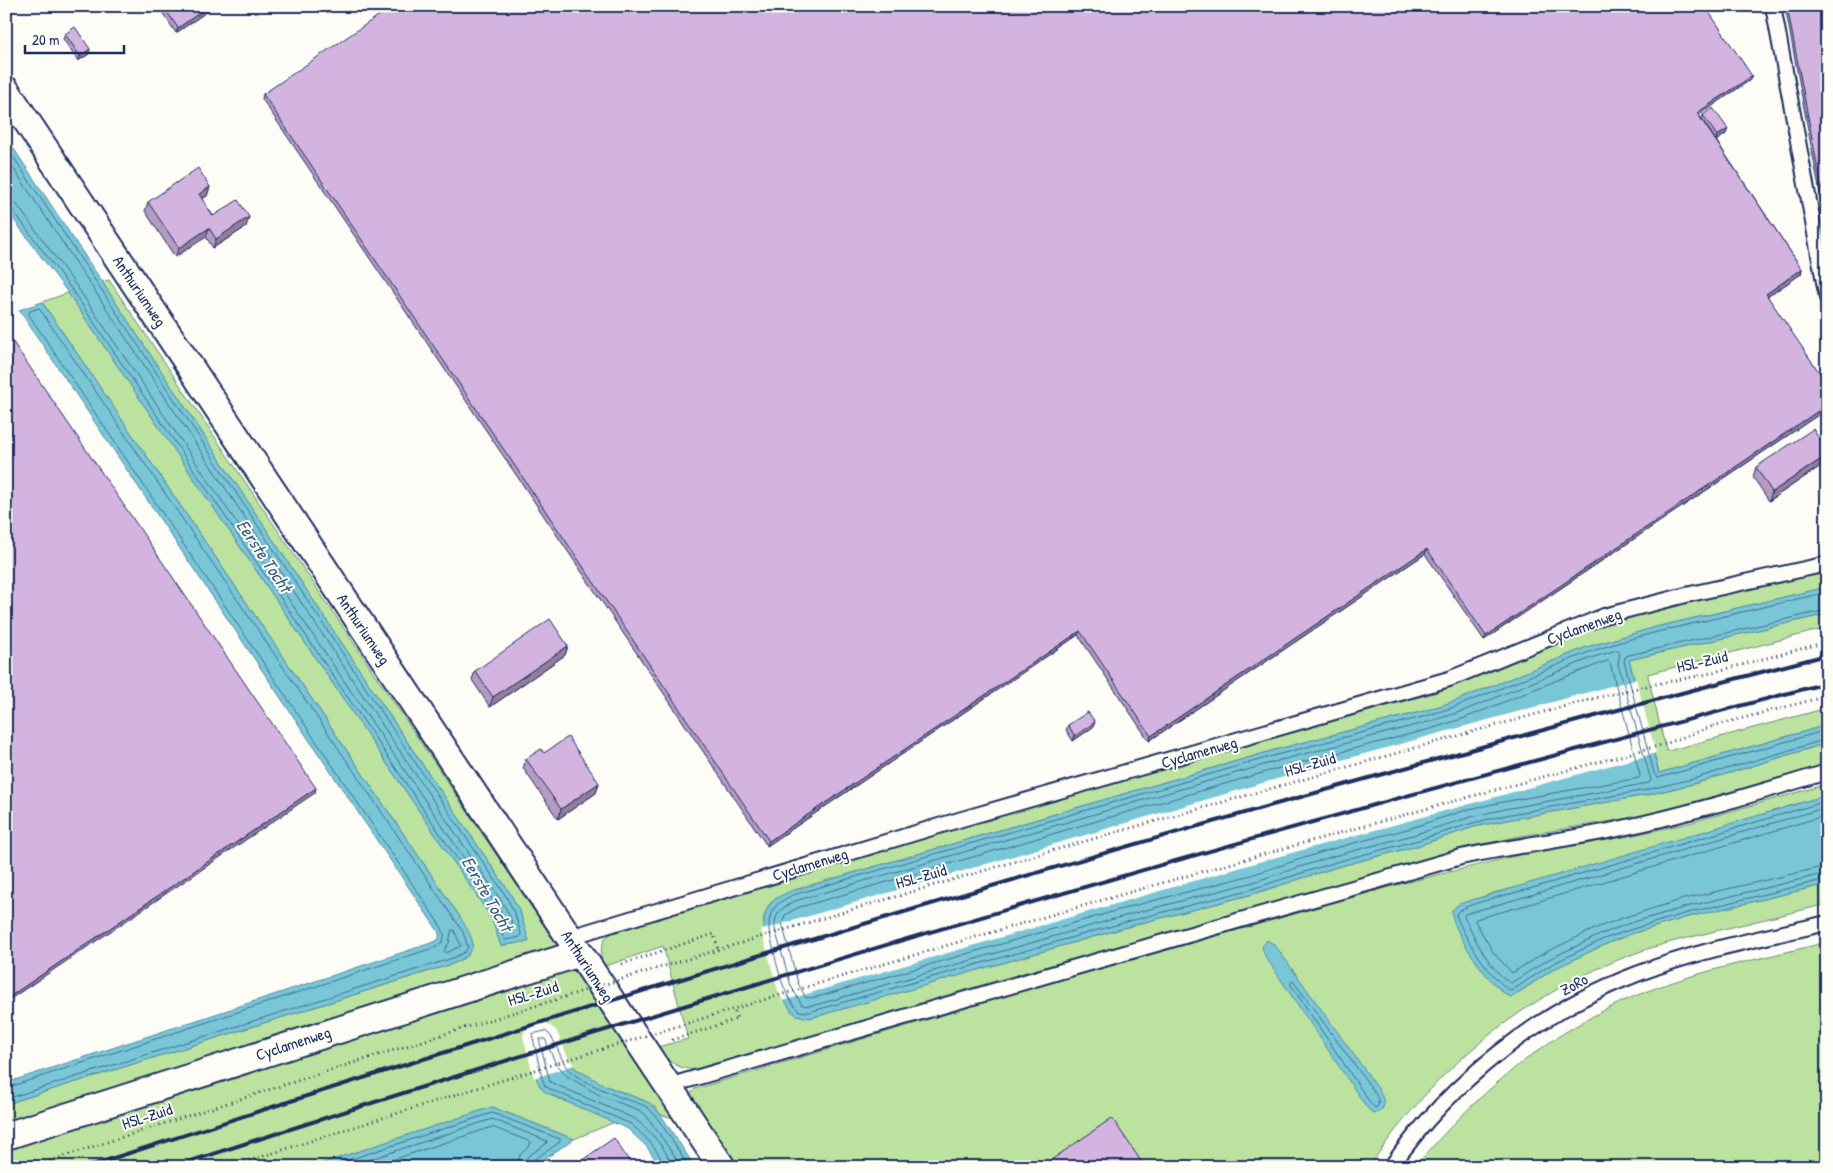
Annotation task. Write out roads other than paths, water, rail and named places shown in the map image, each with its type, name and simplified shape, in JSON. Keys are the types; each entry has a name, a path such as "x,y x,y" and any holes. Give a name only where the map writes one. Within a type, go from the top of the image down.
{"street":[{"name":"Anthuriumweg","path":"6,90 722,1167"},
{"name":"Cyclamenweg","path":"6,1136 575,945"}],"lane":[{"path":"1773,6 1827,298"},
{"name":"Cyclamenweg","path":"575,945 953,821 1449,679 1604,616 1686,595 1827,564"},
{"path":"668,1086 1062,970 1461,857 1500,848 1616,830 1663,819 1827,772"},
{"name":"ZoRo","path":"1391,1167 1437,1110 1468,1079 1518,1039 1564,1009 1613,984 1663,965 1827,923"}],"water":[{"name":"Eerste Tocht","path":"6,137 408,743 510,893 520,912 529,941 501,946 491,917 68,293 6,209"},
{"path":"42,302 460,917 471,938 472,948 464,958 455,963 6,1104 6,1083 439,939 439,933 436,928 19,310"},
{"path":"1827,587 1827,614 1629,660 1659,773 1827,725 1827,743 1697,783 1647,795 1474,827 1417,846 1337,867 1253,894 1138,924 822,1015 809,1018 796,1015 789,1007 779,987 764,931 764,923 769,905 791,891 1278,749 1424,711 1458,700 1587,647 1656,627"},
{"path":"1827,795 1827,884 1688,917 1631,934 1554,969 1511,997 1503,993 1484,972 1465,944 1453,919 1452,910 1459,904"},
{"path":"1267,940 1275,945 1377,1087 1384,1102 1384,1106 1379,1112 1374,1114 1367,1108 1265,956 1262,947"},
{"path":"526,1036 565,1056 573,1067 606,1086 650,1103 661,1115 695,1167 661,1167 646,1146 628,1129 545,1092 532,1066"},
{"path":"492,1107 574,1139 533,1167 311,1167"}],"railway":[{"path":"86,1167 518,1029 952,898 1389,772 1827,655"},
{"path":"173,1167 584,1037 996,913 1411,795 1827,683"}]}
